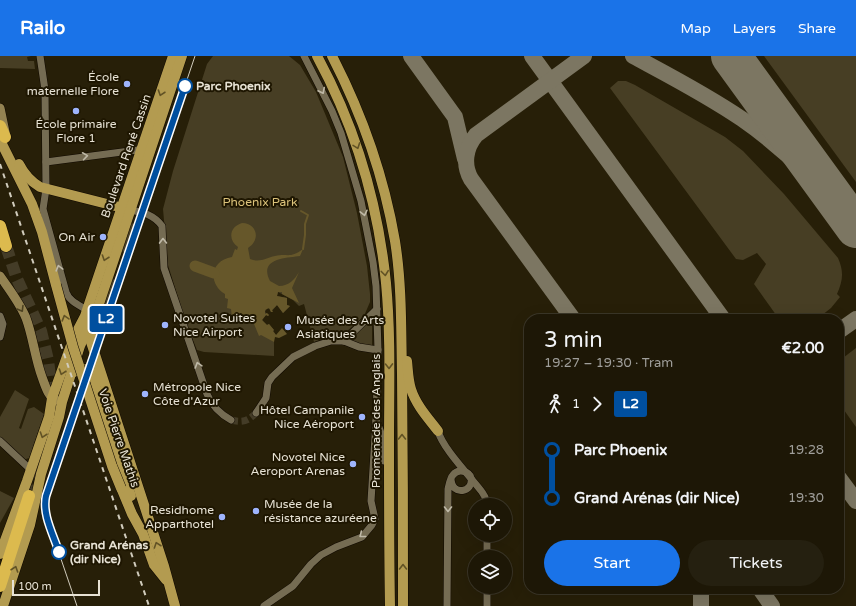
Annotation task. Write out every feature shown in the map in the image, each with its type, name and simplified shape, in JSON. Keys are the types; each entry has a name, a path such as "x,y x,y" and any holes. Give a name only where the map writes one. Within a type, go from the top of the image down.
{"highway":[{"path":"0,126 3,139"},
{"path":"0,226 6,246"},
{"path":"0,586 29,496"}],"main road":[{"name":"Boulevard René Cassin","path":"147,148 173,56"},
{"name":"Boulevard René Cassin","path":"0,554 31,470 49,417 52,398 74,337 87,310 126,209 147,148 182,56"},
{"name":"Promenade des Anglais","path":"317,56 343,109 359,150 370,190 386,284 389,341 390,606"},
{"path":"332,56 355,105 380,176 395,242 410,387 418,405 438,431"},
{"path":"0,108 3,117 3,139 25,175 33,183 46,189 126,209"},
{"name":"Voie Pierre Mathis","path":"3,139 32,204 42,232 73,347 112,466 132,514 143,534 154,565 168,583"},
{"name":"Boulevard René Cassin","path":"126,209 90,339 164,566 175,606"},
{"path":"0,276 25,317 32,337 40,373 46,389 52,398 62,402"},
{"path":"400,301 403,606"},
{"name":"Boulevard René Cassin","path":"3,606 30,525 41,474 59,417 62,402 80,346 99,304"},
{"path":"70,377 79,369 84,368 92,371 95,377 97,395 131,496"},
{"path":"31,470 41,474"}],"street":[{"path":"40,56 45,90 46,189 43,209 68,297 87,310"},
{"path":"264,606 292,586 321,555 336,547 362,537 375,519 371,501 376,421 378,350 377,309 373,262 368,229 355,176 341,133 332,111 304,56"},
{"path":"46,162 147,148"},
{"path":"126,209 140,211 153,216 162,226 164,268 207,394 212,405 231,420"},
{"path":"344,341 377,309"},
{"path":"0,316 3,324 0,337"},
{"path":"256,413 266,398 268,383 272,377 293,357 316,346 331,341 344,341 359,347 378,350"},
{"path":"376,421 384,440 384,479 389,490"},
{"path":"438,431 440,437 484,494 485,498"},
{"path":"0,441 31,470"},
{"path":"448,606 448,490 455,468 455,458"},
{"path":"460,471 469,474 471,480 469,486 464,490 457,490 451,483 452,478 457,472 460,471"},
{"path":"487,594 487,606"}],"green space":[{"path":"0,56 31,56 27,57 28,61 34,61 35,69 0,68"},
{"name":"Phoenix Park","path":"213,56 289,56 300,65 316,92 343,157 357,213 367,266 370,302 364,316 346,332 329,336 314,342 304,304 299,306 293,300 278,292 277,296 287,298 287,305 290,306 283,313 277,305 271,312 270,309 267,308 265,312 269,315 266,315 262,320 267,325 269,324 276,335 274,337 274,356 204,352 197,350 185,320 168,265 163,209 173,171 207,64"},
{"path":"764,56 856,56 856,182"},
{"path":"618,81 626,81 635,85 725,137 743,151 784,194 838,258 842,272 842,280 837,294 840,297 831,308 823,314 775,314 754,284 766,264 757,253 743,260 736,259 610,88"},
{"path":"160,147 165,149 147,204 141,202"},
{"path":"131,223 139,226 130,254 121,251"},
{"path":"112,279 120,282 100,343 94,331"},
{"path":"372,318 372,346 350,341 351,337"},
{"path":"856,348 856,427 844,410 844,357"},
{"path":"15,390 29,399 19,428 21,429 28,409 34,407 44,414 29,458 23,460 0,437 0,417"},
{"path":"0,491 14,498 0,523"}],"shaded area":[{"path":"242,223 251,226 256,232 255,241 248,248 250,259 260,260 279,255 292,255 303,249 300,256 276,261 268,268 267,273 270,281 279,286 286,285 291,282 299,272 292,288 299,303 282,294 282,292 278,292 277,296 287,298 287,305 290,306 283,313 277,305 272,310 273,312 271,312 269,308 265,310 265,314 267,313 269,315 266,315 262,320 267,325 269,324 276,335 282,328 287,334 279,338 275,337 274,342 261,335 259,336 254,324 254,318 232,317 231,309 227,308 228,299 225,298 225,294 219,289 214,278 214,272 220,262 232,257 235,249 237,250 238,247 233,241 231,234 234,227"}],"waterway":[{"path":"301,211 308,215 305,224 303,249"},
{"path":"195,266 214,273"}],"taxiway":[{"path":"411,56 455,117 465,159"},
{"path":"532,56 719,314"},
{"path":"569,314 471,179 468,174 466,157 469,145 476,135 584,56"},
{"path":"633,56 675,78 729,110 756,129 797,164 823,189 847,216"},
{"path":"844,327 856,319"},
{"path":"844,485 856,501"},
{"path":"701,594 701,606"},
{"path":"764,594 772,606"}],"runway":[{"path":"731,56 856,228"}],"tunnel":[{"path":"6,246 17,279 41,331 48,360 53,401"},
{"path":"231,420 245,421 256,413"},
{"path":"29,496 41,459"}],"tram line":[{"path":"77,606 46,515 45,500 195,56"},
{"name":"L2","path":"59,552 45,512 46,496 185,86"}],"railway":[{"path":"0,164 149,606"}],"place":[{"name":"École maternelle Flore","path":"127,84"},
{"name":"Parc Phoenix","path":"185,86"},
{"name":"École primaire Flore 1","path":"76,111"},
{"name":"On Air","path":"103,237"},
{"name":"Novotel Suites Nice Airport","path":"165,325"},
{"name":"Musée des Arts Asiatiques","path":"288,327"},
{"name":"Métropole Nice Côte d'Azur","path":"145,394"},
{"name":"Hôtel Campanile Nice Aéroport","path":"362,417"},
{"name":"Novotel Nice Aeroport Arenas","path":"353,464"},
{"name":"Musée de la résistance azuréene","path":"256,511"},
{"name":"Residhome Apparthotel","path":"222,517"},
{"name":"Grand Arénas (dir Nice)","path":"59,552"}]}
